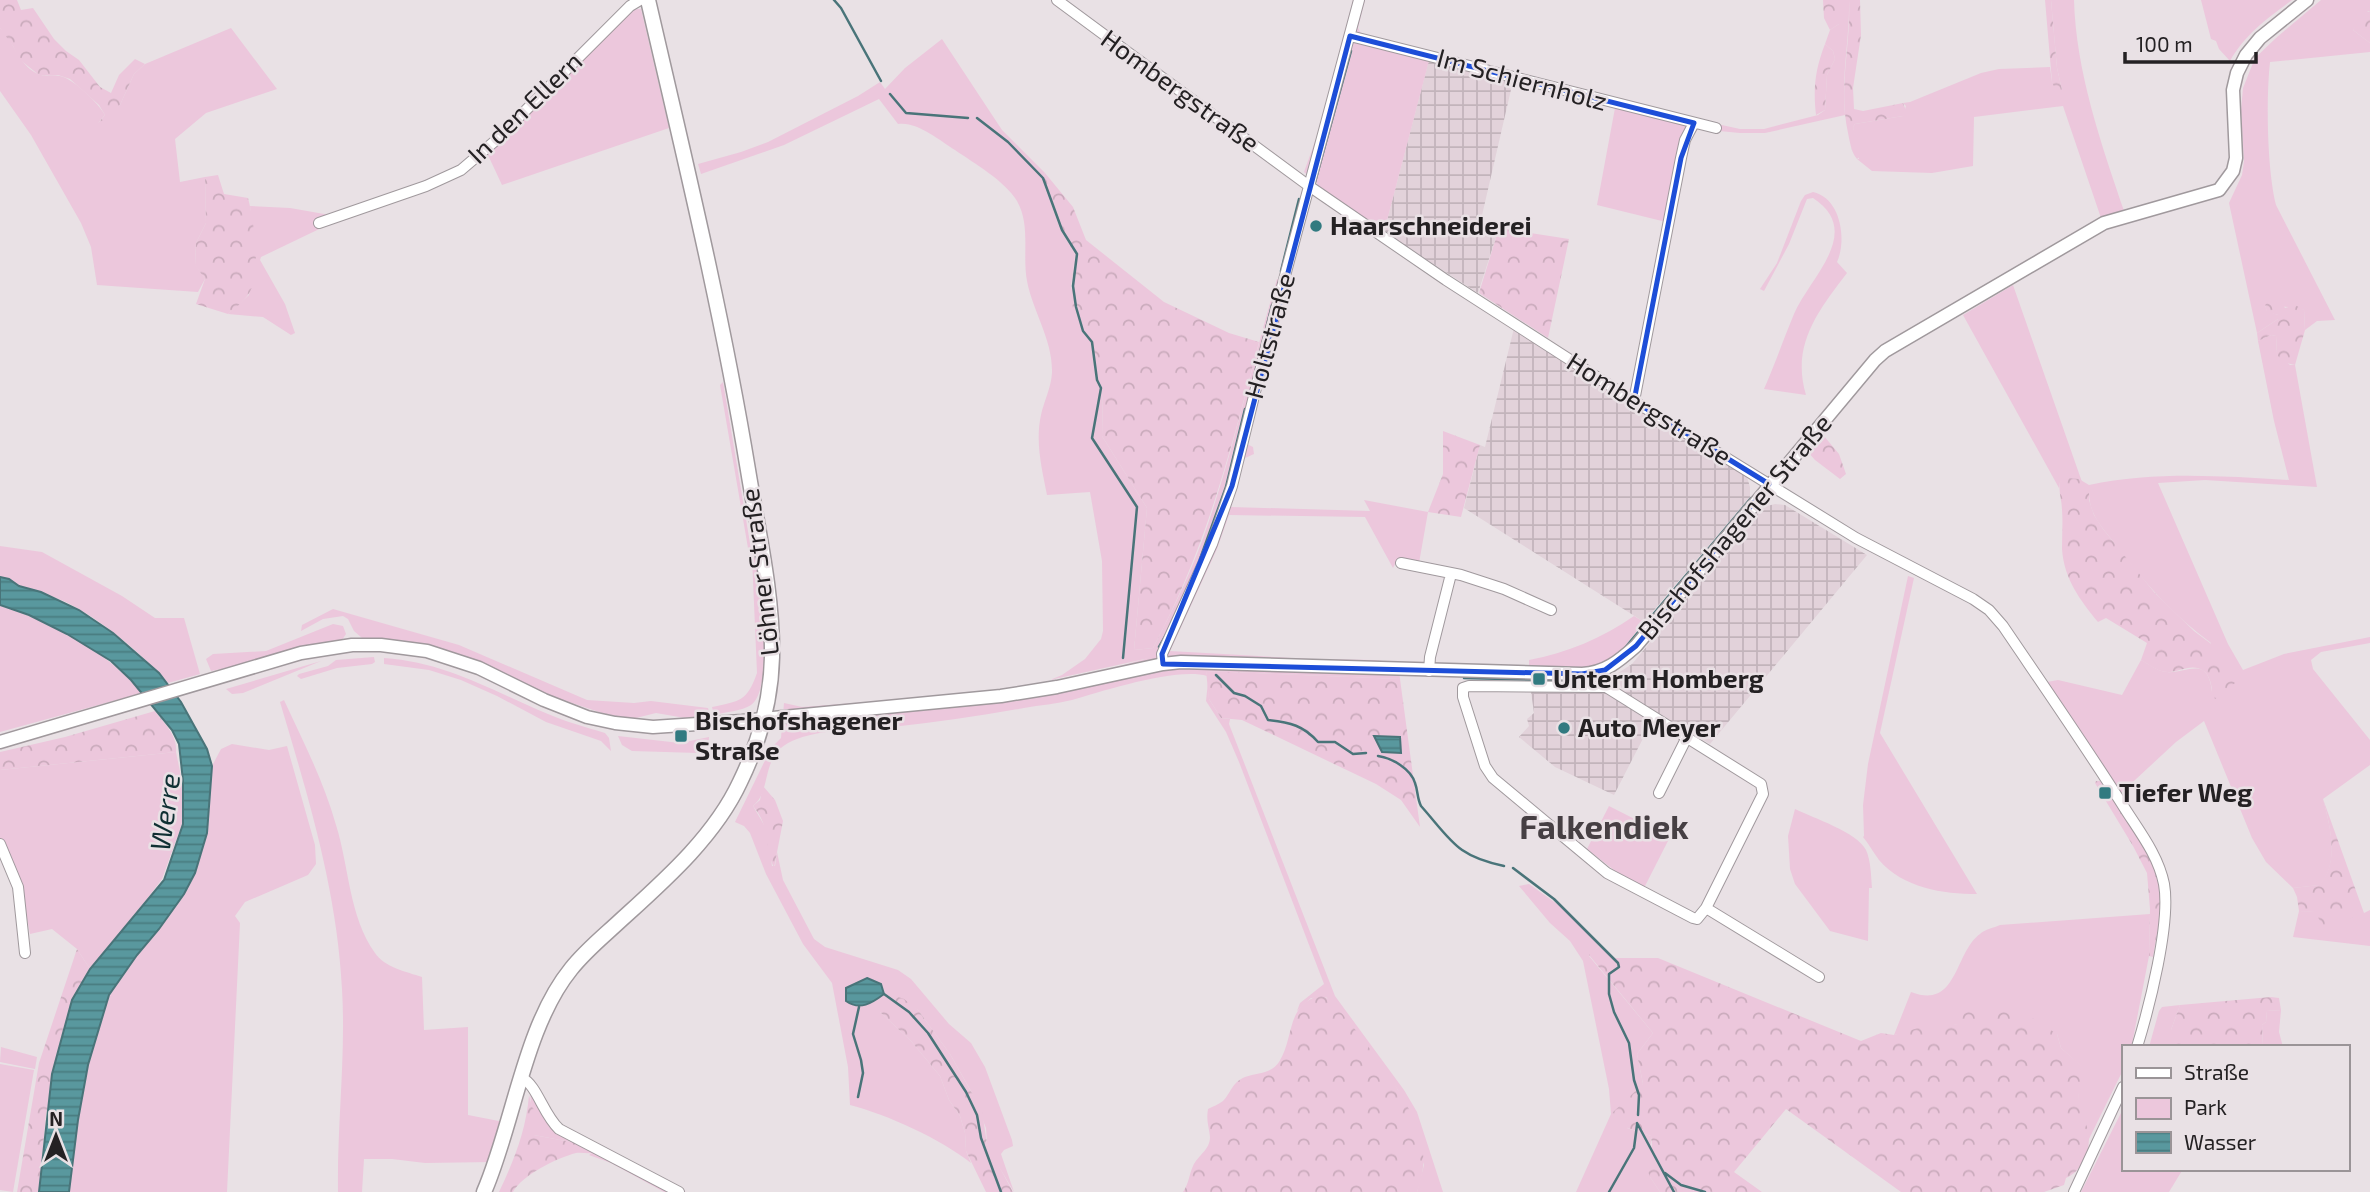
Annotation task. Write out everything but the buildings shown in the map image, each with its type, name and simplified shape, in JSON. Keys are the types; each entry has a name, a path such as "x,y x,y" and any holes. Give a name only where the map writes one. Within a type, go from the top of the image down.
{"main road":[{"name":"Löhner Straße","path":"484,1192 501,1150 522,1078 548,1006 571,968 663,880 704,836 731,800 756,745 763,719 772,658 768,597 757,524 717,300 648,0"}],"street":[{"name":"In den Ellern","path":"319,223 426,186 461,170 495,141 629,6 640,0"},
{"name":"Hombergstraße","path":"1057,0 1309,186 1446,280 1634,401 1856,538 1989,610 2003,626 2113,790 2153,852 2161,872 2165,894 2161,941 2137,1045"},
{"name":"Holtstraße","path":"1163,664 1162,654 1212,544 1232,486 1267,343 1359,0"},
{"name":"Bischofshagener Straße","path":"1598,673 1620,661 1636,646 1875,360 1897,342 2104,223 2218,190 2233,171 2236,158 2234,90 2241,64 2260,38 2307,0"},
{"name":"Im Schiernholz","path":"1350,36 1716,128"},
{"path":"1634,401 1681,158 1685,140 1694,123"},
{"path":"1401,563 1504,589 1551,610"},
{"path":"1429,671 1430,657 1451,574"},
{"path":"0,741 328,647 381,645 427,651 452,658 544,701 587,717 615,723 666,727 1000,696 1163,664 1211,662 1429,671 1598,673 1606,687 1761,784 1763,788 1763,794 1701,917 1693,919 1616,879 1493,778 1485,766 1462,691 1469,686 1606,687"},
{"path":"1659,793 1687,737"},
{"path":"0,844 18,887 25,953"},
{"path":"1706,908 1819,977"},
{"path":"522,1078 533,1085 547,1115 559,1129 679,1192"},
{"path":"2074,1192 2122,1089"}],"highlighted area":[{"path":"1350,36 1694,123 1681,158 1634,401 1769,484 1636,646 1605,670 1582,674 1163,664 1162,654 1232,486"}],"shaded area":[{"path":"1429,60 1513,81 1480,224 1499,228 1478,293 1384,232"},
{"path":"1514,328 1747,477 1750,497 1644,622 1464,508 1480,445 1485,447"},
{"path":"1785,505 1867,555 1710,744 1664,717 1652,721 1614,795 1555,767 1519,737 1529,726 1527,719 1534,713 1531,692 1609,693 1622,689 1615,675 1632,664 1763,507"}],"green space":[{"path":"0,0 17,0 21,10 33,8 54,39 79,60 100,87 111,93 119,75 135,59 145,64 134,74 120,105 94,135 92,131 105,115 99,105 70,79 58,75 39,75 19,59 0,28"},
{"path":"1353,0 1365,0 1358,28 1362,35 1431,53 1384,232 1318,187 1304,172 1317,136"},
{"path":"1823,0 1839,0 1839,24 1830,30 1824,18"},
{"path":"1839,0 1849,0 1845,115 1765,133 1698,129 1687,145 1640,386 1640,399 1629,390 1633,384 1666,222 1597,205 1615,108 1740,129 1764,129 1818,115 1825,110 1827,75 1835,59 1833,51 1825,44 1830,30 1839,24"},
{"path":"1849,0 1860,0 1861,35 1853,88 1854,109 1863,111 1903,103 1907,113 1903,116 1855,124 1853,127 1861,156 1857,159 1850,143 1844,99"},
{"path":"2045,0 2051,0 2057,68 2062,90 2060,92 2056,91 2052,82"},
{"path":"2051,0 2074,0 2079,54 2085,80 2124,211 2101,218 2063,106 1974,117 1973,166 1932,173 1872,171 1857,159 1853,127 1855,124 1903,116 1906,106 1903,103 1981,73 1999,69 2050,67 2052,82 2062,90 2057,68"},
{"path":"2201,0 2292,0 2250,35 2230,61 2219,49 2216,41 2211,39"},
{"path":"2321,0 2370,0 2370,12 2368,11 2353,30 2370,43 2370,52 2270,62 2268,134 2276,205 2335,320 2317,321 2305,330 2304,310 2265,305 2267,311 2278,315 2278,319 2257,333 2229,203 2242,175 2244,161 2241,110 2243,88 2255,58"},
{"path":"641,9 669,128 502,185 487,153 465,170 338,220 261,257 260,260 285,304 295,333 291,335 263,317 228,314 249,295 255,252 250,206 290,208 330,215 443,176 465,163 630,12"},
{"path":"2363,11 2370,12 2370,43 2353,30"},
{"path":"0,28 31,70 41,75 65,78 92,98 105,115 98,123 120,105 134,74 145,64 231,28 277,89 206,113 175,139 180,182 205,177 206,223 196,243 195,264 205,279 198,292 97,285 91,247 81,223 31,135 0,91"},
{"path":"942,39 1002,130 1045,173 1042,179 1061,231 1075,254 1071,286 1081,332 1091,342 1096,381 1103,389 1102,436 1147,508 1134,650 1153,648 1197,553 1228,461 1277,279 1290,284 1247,444 1253,447 1254,454 1243,459 1231,507 1370,511 1364,500 1428,512 1419,563 1398,558 1393,568 1365,517 1229,515 1217,549 1170,651 1374,660 1398,663 1400,679 1206,671 1207,676 1194,674 1159,677 1066,701 992,714 815,734 792,741 775,755 763,791 753,806 767,830 772,866 775,866 777,852 783,880 814,939 825,947 898,970 911,979 949,1024 971,1043 985,1067 1012,1140 1013,1146 1001,1154 1014,1192 992,1155 987,1144 986,1128 971,1091 950,1054 918,1010 884,992 884,989 875,1000 880,997 880,1012 911,1041 940,1076 949,1100 960,1116 966,1151 971,1163 913,1128 850,1105 848,1067 832,983 803,944 766,874 750,833 735,822 771,748 781,738 784,703 802,707 946,696 1031,686 1149,658 1050,680 1085,659 1101,639 1102,561 1090,492 1047,495 1039,435 1041,415 1052,373 1051,361 1027,281 1024,220 1017,201 1005,186 920,128 898,124 879,99 784,145 701,174 698,164 768,142 880,82 885,89 905,68"},
{"path":"1825,44 1833,51 1835,59 1827,75 1825,110 1816,115 1816,79"},
{"path":"1045,173 1073,207 1086,240 1164,302 1229,333 1259,342 1227,460 1202,536 1172,611 1153,648 1134,650 1147,508 1102,436 1103,389 1096,377 1091,344 1080,331 1074,313 1072,293 1075,254 1061,231 1042,179"},
{"path":"218,175 224,194 248,198 256,248 252,287 246,298 228,314 196,304 205,279 195,265 196,243 206,223 205,177"},
{"path":"1813,192 1830,202 1836,211 1841,232 1837,262 1847,273 1817,315 1805,344 1802,377 1806,395 1764,389 1794,314 1829,255 1834,240 1834,225 1828,211 1813,198 1807,199 1789,244 1764,291 1760,289 1777,263 1801,201 1805,195"},
{"path":"1499,228 1569,239 1548,338 1479,293"},
{"path":"2013,285 2082,482 2079,479 2060,482 2059,488 1963,315"},
{"path":"2272,299 2280,299 2285,308 2295,305 2304,310 2305,330 2295,365 2282,362 2277,354 2276,336 2271,335 2258,341 2257,333 2278,319 2278,315 2267,312 2265,305"},
{"path":"2271,335 2276,336 2277,354 2290,365 2295,365 2317,487 2205,480 2158,483 2228,644 2243,670 2284,654 2370,637 2370,643 2321,652 2311,660 2313,669 2370,740 2370,765 2323,799 2332,844 2330,866 2320,885 2293,888 2266,862 2252,838 2204,721 2176,742 2121,793 2047,682 2058,680 2122,695 2141,660 2166,672 2195,668 2201,670 2210,680 2212,692 2211,643 2161,598 2117,547 2095,517 2090,502 2089,485 2164,476 2289,480 2258,341"},
{"path":"723,382 751,549 748,548 720,385"},
{"path":"1443,431 1480,445 1461,517 1428,512 1443,474"},
{"path":"1824,436 1839,454 1846,474 1840,479 1807,451"},
{"path":"2067,478 2079,479 2089,485 2089,500 2103,529 2154,592 2194,631 2218,649 2235,683 2215,699 2205,672 2194,667 2172,672 2161,671 2141,660 2147,643 2106,618 2098,622 2079,597 2063,560 2060,482"},
{"path":"0,546 42,552 122,596 155,618 184,618 200,674 168,683 120,638 94,618 61,600 0,578"},
{"path":"752,557 756,559 763,613 762,680 758,695 751,705 714,715 712,707 742,698 750,689 757,673"},
{"path":"1908,576 1914,578 1880,733 1977,894 1937,891 1900,877 1879,860 1863,837 1863,805 1868,764"},
{"path":"0,605 58,629 95,651 142,693 0,732"},
{"path":"333,609 459,645 587,700 634,703 651,701 708,708 710,716 685,718 656,713 632,719 602,713 551,696 479,661 453,652 400,640 362,638 343,616 323,619 301,631 302,625"},
{"path":"1634,616 1644,622 1623,648 1603,663 1580,668 1529,666 1529,660 1584,644"},
{"path":"333,624 343,626 346,634 342,640 211,671 206,659 213,654 266,651"},
{"path":"374,657 375,662 372,664 337,668 301,679 297,676 328,666 336,660"},
{"path":"384,658 448,671 555,717 605,733 609,738 611,751 601,741 546,722 461,680 429,670 384,664"},
{"path":"321,661 243,693 232,694 226,689"},
{"path":"1206,671 1400,679 1420,827 1401,800 1376,784 1242,720 1221,718 1209,699"},
{"path":"1208,682 1209,699 1221,718 1230,719 1229,724 1335,996 1417,1112 1443,1192 1417,1192 1424,1165 1398,1090 1326,997 1311,998 1297,1011 1300,1003 1324,984 1239,762 1226,732 1206,701"},
{"path":"284,700 331,809 355,907 366,939 384,962 422,977 424,1030 468,1027 468,1115 504,1122 493,1162 425,1163 364,1159 362,1192 338,1192 343,1039 339,952 328,879 280,702"},
{"path":"155,711 173,735 176,752 0,770 0,752 65,737"},
{"path":"618,736 680,743 709,737 708,751 632,751 622,745"},
{"path":"232,744 269,750 287,746 315,845 316,864 308,875 245,902 235,916 240,923 227,1192 69,1192 88,1065 109,995 159,929 207,833 212,766 221,749"},
{"path":"176,752 182,781 182,824 162,879 90,969 77,949 52,929 30,934 20,881 9,853 0,839 0,770"},
{"path":"2096,781 2100,781 2129,820 2154,866 2161,904 2153,957 2149,956 2150,909 2147,873"},
{"path":"763,786 775,800 783,821 774,868 763,822 753,806 760,800"},
{"path":"2323,799 2364,913 2324,928 2315,912 2299,911 2293,888 2319,885 2329,866 2331,844"},
{"path":"1609,806 1670,837 1644,888 1619,874 1587,849"},
{"path":"1795,809 1844,831 1866,850 1872,888 1869,888 1868,941 1830,931 1795,884 1790,869 1788,836"},
{"path":"1529,884 1567,911 1599,946 1589,956 1653,1033 1637,1054 1643,1084 1627,1128 1651,1136 1650,1177 1660,1192 1576,1192 1611,1114 1609,1089 1583,961 1570,941 1550,923 1519,886"},
{"path":"2370,910 2370,946 2293,937 2299,911 2364,913"},
{"path":"2150,914 2149,956 2131,1045 2122,1045 2122,1072 2088,1141 2079,1102 2083,1068 2061,1048 2057,1034 1959,1024 1894,1035 1911,992 1926,995 1938,993 1947,987 1971,943 1984,931 2000,925"},
{"path":"1599,946 1615,958 1658,958 1861,1041 1881,1033 1894,1035 1918,1028 1958,1024 1970,1003 2034,1019 2057,1034 2061,1048 2084,1068 2079,1096 2089,1135 2086,1157 2078,1169 2066,1178 2064,1185 2044,1192 1901,1192 1786,1109 1734,1172 1762,1192 1660,1192 1645,1163 1652,1145 1651,1136 1616,1124 1611,1114 1643,1084 1637,1054 1653,1033 1589,955"},
{"path":"77,949 90,969 72,1000 46,1114 39,1192 17,1192 39,1063"},
{"path":"884,992 904,999 918,1010 950,1054 982,1111 987,1144 1013,1192 986,1192 966,1151 960,1116 949,1100 940,1076 911,1041 880,1012 880,997"},
{"path":"1321,995 1362,1038 1413,1116 1421,1138 1423,1157 1417,1192 1183,1192 1193,1166 1209,1142 1208,1109 1223,1101 1241,1079 1276,1066 1284,1052 1296,1014 1302,1006"},
{"path":"2271,997 2279,998 2281,1010 2267,1011 2266,1022 2262,1025 2263,1045 2171,1045 2171,1030 2180,1005"},
{"path":"2180,1005 2171,1030 2171,1045 2150,1045 2159,1011 2162,1007"},
{"path":"2281,1010 2279,1032 2282,1045 2263,1045 2262,1025 2266,1022 2267,1011"},
{"path":"1,1047 37,1057 35,1069 0,1062"},
{"path":"0,1064 34,1070 13,1192 0,1190"},
{"path":"530,1091 548,1120 686,1192 664,1192 611,1163 589,1155 592,1153 576,1143 534,1135"},
{"path":"529,1095 532,1107 545,1121 542,1128 535,1128 534,1135 576,1143 592,1150 592,1153 576,1153 559,1159 524,1179 513,1192 499,1192 518,1145"},
{"path":"2122,1111 2122,1171 2182,1171 2169,1192 2081,1192"}],"water":[{"path":"0,577 79,610 113,633 159,673 181,702 207,749 212,766 207,833 195,873 184,894 109,995 88,1065 69,1192 39,1192 52,1074 72,1000 90,969 164,880 183,824 183,781 179,744 172,730 131,680 111,661 67,634 29,615 0,605"},
{"path":"1374,736 1400,737 1401,753 1382,752"},
{"path":"867,978 881,984 884,994 861,1006 846,1001 846,988"}],"waterway":[{"path":"834,0 881,81"},
{"path":"1315,182 1351,51"},
{"path":"890,94 906,113 968,118"},
{"path":"977,118 1008,142 1043,178 1062,230 1077,254 1073,286 1076,307 1083,331 1092,342 1097,380 1101,388 1092,438 1137,507 1123,658"},
{"path":"1281,271 1299,199"},
{"path":"1255,373 1272,305"},
{"path":"1200,559 1226,487 1245,409"},
{"path":"1624,649 1751,498"},
{"path":"1159,647 1166,635"},
{"path":"1216,675 1234,693 1261,706 1268,720 1296,726 1318,742 1335,742 1353,754 1366,753"},
{"path":"1464,678 1586,681"},
{"path":"1378,756 1395,762 1410,773 1421,806 1456,845 1475,857 1504,866"},
{"path":"1513,868 1554,899 1618,963 1619,967 1609,974 1609,994 1614,1012 1629,1043 1639,1095 1638,1115"},
{"path":"884,994 909,1012 928,1033 966,1092 977,1115 981,1138 1001,1192"},
{"path":"858,1097 863,1073 853,1034 859,1007"},
{"path":"1637,1123 1674,1192"},
{"path":"1609,1192 1634,1148 1637,1125"},
{"path":"1665,1173 1681,1185 1705,1192"}],"place":[{"name":"Haarschneiderei","path":"1316,226"},
{"name":"Unterm Homberg","path":"1539,679"},
{"name":"Auto Meyer","path":"1564,728"},
{"name":"Bischofshagener Straße","path":"681,736"},
{"name":"Tiefer Weg","path":"2105,793"}],"district":[{"name":"Falkendiek","path":"1604,827"}],"water label":[{"name":"Werre","path":"165,812"}]}
